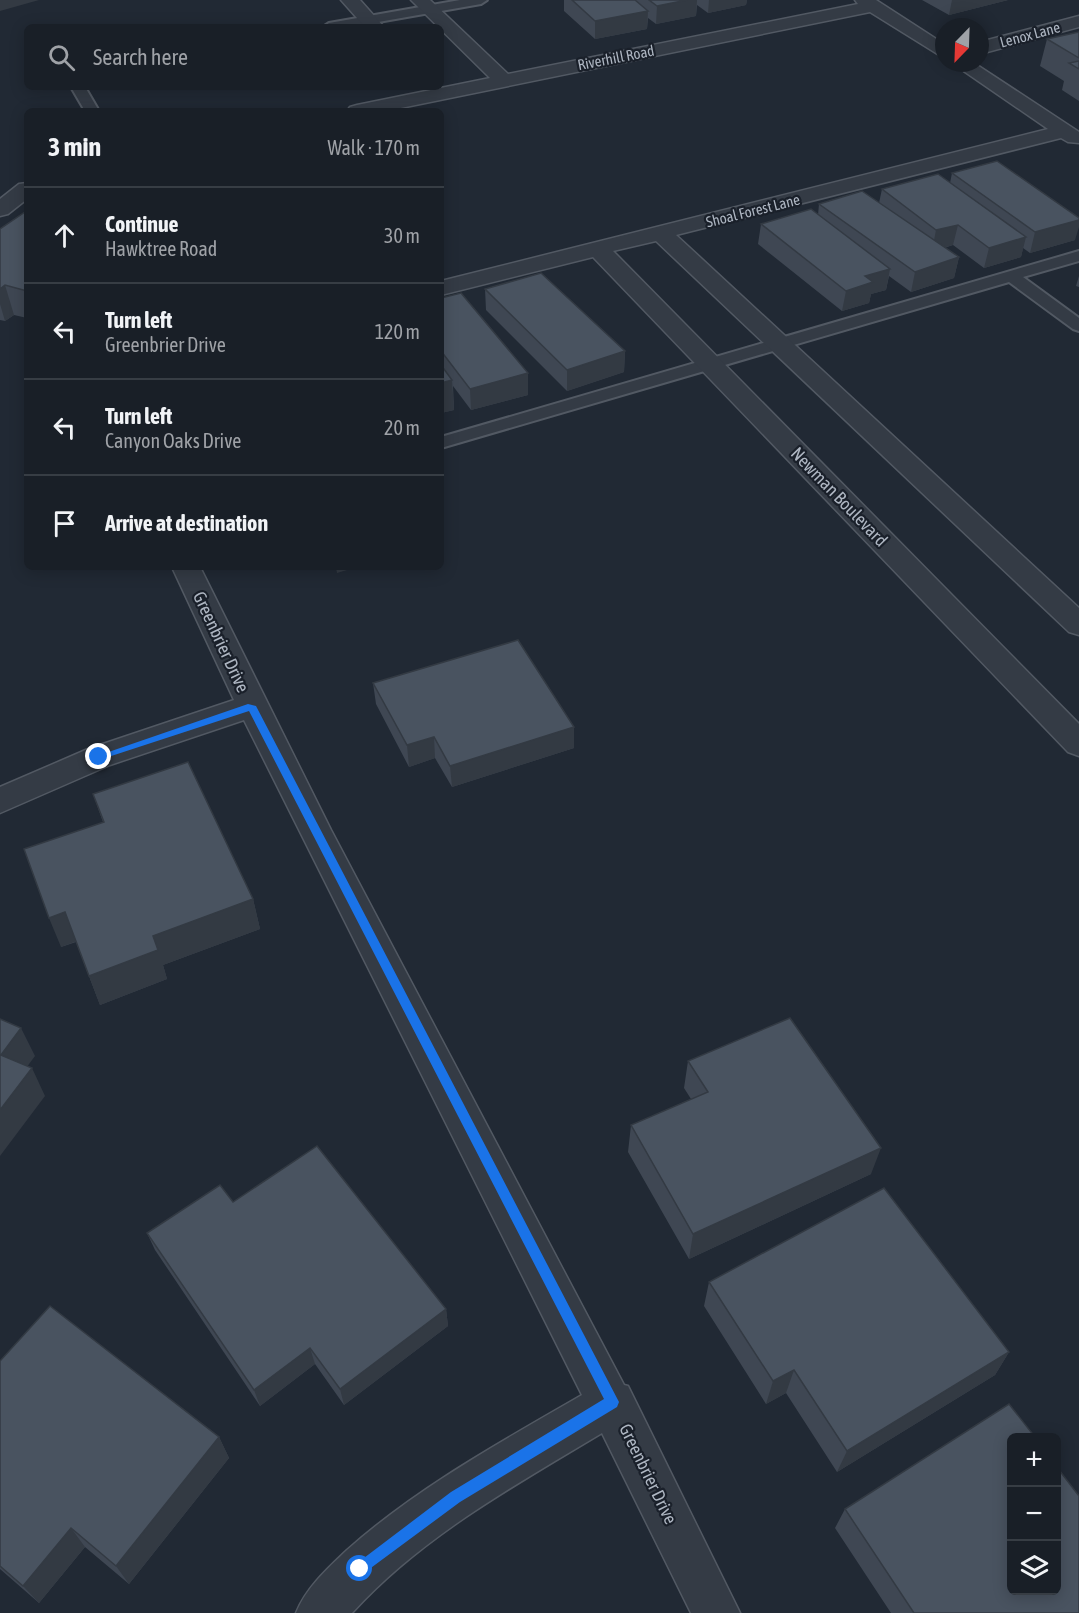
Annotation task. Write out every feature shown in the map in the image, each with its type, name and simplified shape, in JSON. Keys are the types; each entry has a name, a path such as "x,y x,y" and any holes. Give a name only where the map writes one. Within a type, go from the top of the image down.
{"street":[{"path":"350,0 372,24"},
{"path":"869,3 935,46"},
{"name":"Riverhill Road","path":"444,89 504,81 869,3"},
{"path":"426,5 504,81"},
{"name":"Lenox Lane","path":"989,46 1079,21"},
{"path":"975,72 1072,136"},
{"name":"Riverhill Road","path":"368,108 436,90"},
{"name":"Shoal Forest Lane","path":"444,287 1072,136"},
{"path":"0,208 24,193"},
{"path":"663,235 1079,625"},
{"name":"Newman Boulevard","path":"599,250 1079,744"},
{"name":"Greenbrier Drive","path":"187,570 251,706 612,1402 716,1613"},
{"path":"0,801 99,757 251,706"},
{"path":"320,1613 360,1569 408,1530 456,1497 612,1402"}],"lane":[{"path":"372,24 426,5 481,0"},
{"path":"80,90 90,108"},
{"path":"444,441 1079,255"},
{"path":"1010,275 1079,326"}],"building":[{"path":"572,0 635,0 648,11 595,21"},
{"path":"649,0 687,0 657,6"},
{"path":"1079,32 1079,58 1047,39"},
{"path":"1079,61 1079,69 1069,63"},
{"path":"997,161 1079,220 1035,232 952,173"},
{"path":"938,174 1026,237 989,248 958,225 936,230 882,189"},
{"path":"862,191 959,257 915,272 819,204"},
{"path":"811,209 890,269 865,276 873,282 846,291 761,224"},
{"path":"24,213 24,290 5,285 0,289 0,229"},
{"path":"541,273 625,351 567,370 485,289"},
{"path":"461,293 528,373 470,389 444,355 444,297"},
{"path":"444,369 452,380 444,382"},
{"path":"518,640 574,727 450,766 434,737 407,745 373,683"},
{"path":"188,762 253,899 153,936 158,950 89,976 65,912 49,918 24,849 104,822 93,794"},
{"path":"790,1018 881,1148 693,1234 631,1125 708,1092 688,1061"},
{"path":"0,1019 21,1028 1,1055 32,1068 0,1110"},
{"path":"317,1146 446,1309 340,1389 310,1348 254,1390 147,1233 220,1185 233,1202"},
{"path":"884,1188 1009,1352 847,1451 794,1370 773,1381 709,1282"},
{"path":"50,1306 219,1437 116,1566 71,1528 23,1586 0,1566 0,1361"},
{"path":"1009,1404 1032,1433 1007,1433 1007,1595 1061,1595 1061,1473 1079,1496 1079,1613 914,1613 845,1509"}],"route":[{"path":"99,757 251,706 612,1402 456,1497 408,1530 360,1569"}]}
